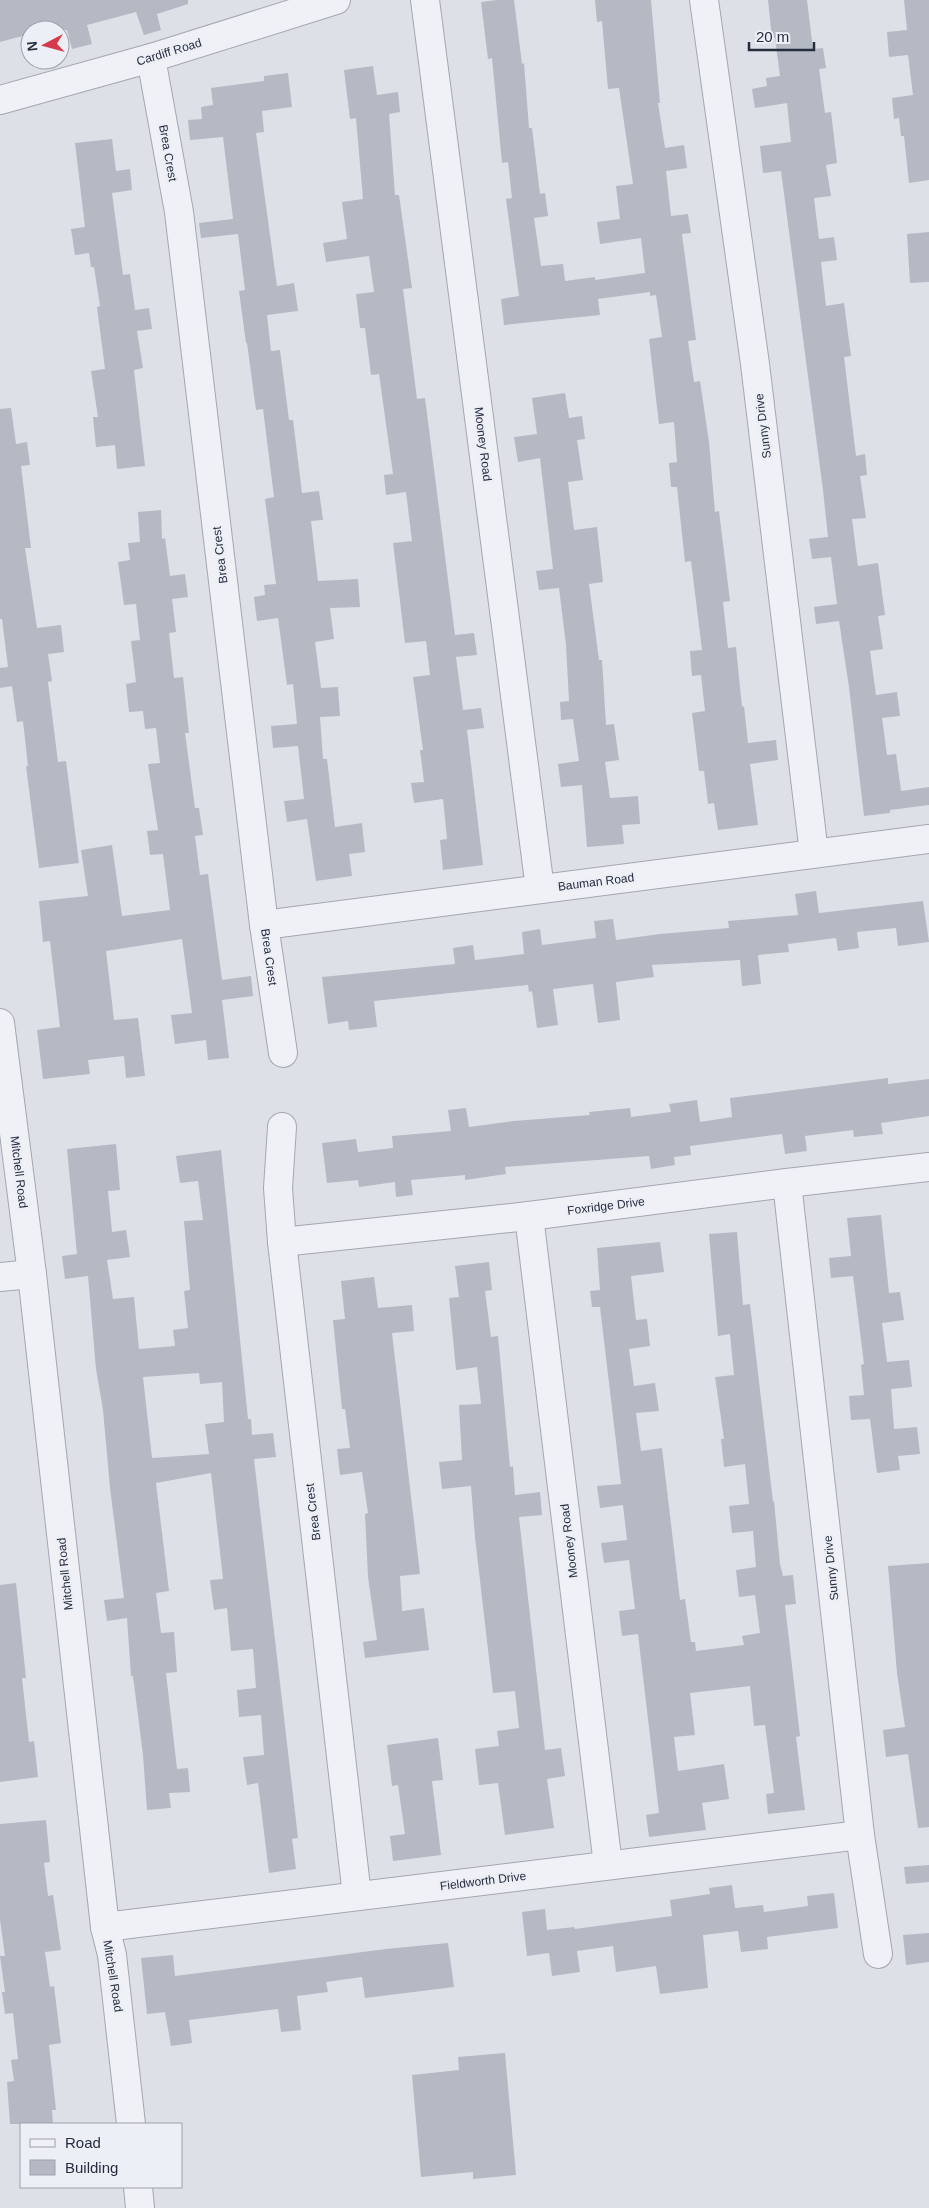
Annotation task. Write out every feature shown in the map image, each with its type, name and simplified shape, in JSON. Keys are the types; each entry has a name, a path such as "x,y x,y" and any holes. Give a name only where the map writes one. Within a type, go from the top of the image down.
{"street":[{"name":"Cardiff Road","path":"0,100 151,58 336,0"},
{"name":"Mooney Road","path":"425,0 540,889"},
{"name":"Sunny Drive","path":"704,0 755,364 814,853"},
{"name":"Brea Crest","path":"151,58 179,212 264,925 283,1053"},
{"name":"Bauman Road","path":"264,925 929,839"},
{"name":"Mitchell Road","path":"0,1023 32,1274 105,1927 112,1955 132,2123"},
{"name":"Brea Crest","path":"282,1127 278,1188 282,1242 357,1896"},
{"name":"Foxridge Drive","path":"282,1242 529,1216 929,1167"},
{"name":"Sunny Drive","path":"787,1183 860,1835 878,1954"},
{"name":"Mooney Road","path":"529,1216 608,1865"},
{"path":"0,1277 32,1274"},
{"name":"Fieldworth Drive","path":"105,1927 860,1835"},
{"path":"138,2188 140,2208"}],"building":[{"path":"0,0 188,0 188,4 157,14 161,30 144,35 136,12 87,25 92,44 72,49 70,20 20,20 20,37 0,42"},
{"path":"514,0 522,64 524,63 529,128 532,128 540,194 545,193 548,216 534,218 541,266 563,264 565,281 595,277 595,280 645,273 641,238 600,244 597,222 620,219 616,186 633,184 619,88 608,89 602,21 597,22 595,0 651,0 660,103 658,103 665,148 684,145 687,168 666,171 671,216 688,214 691,233 682,234 696,340 688,341 694,382 700,381 709,442 715,512 719,511 730,601 723,602 728,648 736,647 748,743 776,740 778,760 750,764 758,825 718,830 714,803 708,804 704,771 699,771 692,713 705,711 701,675 692,676 690,651 702,650 691,561 685,562 677,487 671,487 669,463 677,462 674,422 659,424 649,339 662,337 656,295 650,296 650,292 598,299 600,315 504,325 501,299 519,296 506,199 512,198 508,162 502,163 492,58 488,59 481,2"},
{"path":"768,0 807,0 813,49 823,48 826,68 819,69 825,113 831,112 837,163 826,165 831,196 814,198 819,239 834,237 837,260 821,262 826,306 844,303 851,356 844,357 856,456 865,454 867,475 860,476 866,518 852,519 858,566 878,563 885,615 878,616 883,649 870,651 876,695 897,692 900,716 882,718 887,755 896,754 901,791 929,787 929,805 890,810 890,813 864,816 849,687 839,621 816,624 814,607 837,604 831,557 812,559 809,539 828,537 823,490 781,171 763,173 760,146 791,142 787,103 755,108 752,89 767,86 766,78 780,76 775,38 772,38"},
{"path":"904,0 929,0 929,180 909,183 904,136 901,136 899,118 894,119 892,98 913,95 908,55 889,57 887,32 907,30"},
{"path":"373,66 377,95 398,92 400,112 389,114 395,195 399,195 412,288 403,289 417,399 425,398 455,635 474,633 477,655 456,657 463,710 481,708 484,728 467,730 483,865 443,870 440,840 447,839 443,799 414,803 411,783 424,782 420,750 423,750 413,677 430,675 426,641 405,643 393,543 412,541 406,492 386,495 384,475 393,474 379,374 371,375 365,328 360,328 356,294 374,292 369,256 326,262 323,243 347,239 342,202 363,199 356,118 350,119 344,70"},
{"path":"288,73 292,107 262,111 264,132 256,133 277,286 294,283 298,311 267,315 271,351 280,350 289,420 293,420 302,493 319,491 323,520 311,521 318,581 358,579 360,607 330,608 334,639 315,642 321,688 338,687 340,716 320,717 323,759 327,759 335,827 362,823 365,852 349,854 352,876 316,881 307,819 287,822 284,801 304,799 298,746 273,748 271,726 297,724 293,684 287,685 278,618 257,621 254,597 265,595 264,585 276,584 265,499 274,497 263,409 256,410 246,343 239,291 245,290 238,234 201,238 199,223 233,219 223,137 190,140 188,120 202,119 201,107 213,105 211,88 264,81 264,76"},
{"path":"112,139 116,171 130,169 132,190 112,193 123,275 130,274 135,310 149,308 152,329 137,331 143,368 134,370 145,466 117,469 115,445 96,447 93,417 98,417 91,371 105,369 97,307 100,306 94,267 91,267 89,253 75,255 71,229 85,227 75,143"},
{"path":"929,232 929,282 910,283 907,234"},
{"path":"565,393 569,418 582,416 585,439 577,440 583,480 568,482 574,530 597,527 603,582 589,584 599,660 602,660 606,725 614,724 619,760 605,762 610,798 638,796 640,824 622,825 624,844 587,847 582,785 561,787 558,764 579,761 573,719 561,720 560,702 569,701 566,645 559,588 539,590 536,571 553,569 540,458 518,462 514,437 537,434 532,398"},
{"path":"11,408 16,444 27,442 30,465 21,466 31,548 25,548 37,628 61,625 64,652 48,654 52,681 48,682 58,762 66,761 79,863 39,868 26,766 28,766 23,721 17,722 12,686 0,688 0,668 8,667 2,619 0,619 0,409"},
{"path":"161,510 162,539 165,538 170,576 185,574 188,597 172,599 176,632 169,633 174,678 183,677 189,733 185,733 195,808 199,808 203,835 195,836 200,875 208,874 222,980 251,976 253,996 222,1000 229,1058 208,1060 206,1040 175,1044 171,1015 192,1013 182,939 106,951 114,1020 138,1018 145,1076 126,1078 124,1056 88,1060 90,1074 43,1079 37,1030 60,1027 50,941 43,942 39,901 88,896 81,850 112,845 122,916 170,910 163,854 150,855 147,831 158,830 148,764 160,763 156,728 145,729 143,711 129,712 126,684 136,682 131,641 140,640 136,604 124,605 118,562 130,560 128,543 140,542 138,512"},
{"path":"816,891 819,913 923,901 929,942 898,946 896,928 857,932 859,948 838,951 836,938 788,944 789,952 758,955 761,984 742,986 740,960 652,965 654,977 616,982 620,1020 598,1023 593,984 553,989 558,1025 537,1028 532,991 529,992 528,985 374,1001 377,1027 349,1030 348,1021 328,1024 322,977 455,964 453,948 473,945 475,960 524,954 522,932 540,929 542,945 596,938 594,921 613,919 616,940 729,928 728,921 798,915 795,894"},
{"path":"888,1078 888,1084 929,1079 929,1116 881,1123 883,1134 854,1137 853,1130 805,1136 807,1151 785,1154 782,1134 690,1146 691,1155 674,1157 675,1165 651,1169 649,1156 505,1167 506,1174 465,1180 465,1175 411,1180 413,1195 396,1197 395,1182 359,1187 358,1180 327,1183 322,1143 356,1139 358,1152 393,1148 392,1136 451,1131 448,1110 466,1108 469,1127 514,1121 590,1115 589,1112 630,1108 631,1117 671,1112 669,1104 697,1100 700,1122 732,1117 730,1098"},
{"path":"116,1144 120,1190 108,1191 112,1232 126,1230 130,1257 107,1260 113,1299 134,1297 139,1349 175,1346 173,1330 188,1328 184,1291 190,1290 184,1221 203,1220 198,1181 180,1183 176,1156 221,1150 248,1419 251,1419 252,1435 273,1433 276,1457 254,1459 298,1838 292,1839 296,1869 269,1873 258,1783 247,1785 243,1757 264,1755 261,1715 239,1717 237,1690 256,1688 253,1649 231,1651 227,1608 214,1610 210,1580 223,1579 211,1473 156,1483 169,1591 156,1593 161,1633 174,1632 177,1672 166,1673 177,1769 188,1768 190,1792 169,1793 171,1808 147,1810 143,1755 133,1676 131,1676 127,1618 107,1621 104,1600 124,1598 110,1488 103,1410 96,1369 88,1276 65,1279 62,1256 77,1254 67,1149","holes":["199,1373 200,1384 222,1382 224,1422 205,1424 209,1454 152,1458 143,1377"]},
{"path":"881,1215 889,1293 900,1292 904,1320 882,1323 887,1362 909,1360 912,1387 891,1389 894,1429 917,1427 920,1454 898,1456 900,1470 877,1473 870,1419 851,1420 849,1396 864,1395 861,1365 864,1364 853,1276 831,1278 829,1258 851,1256 847,1218"},
{"path":"737,1232 743,1305 750,1304 780,1564 783,1576 793,1575 796,1604 785,1605 800,1736 796,1737 805,1810 768,1814 766,1794 774,1793 765,1725 754,1726 750,1686 690,1693 695,1735 674,1737 678,1771 724,1764 729,1799 702,1803 706,1830 649,1837 646,1815 659,1813 638,1634 622,1636 619,1611 635,1609 629,1560 604,1563 601,1543 627,1540 623,1505 600,1508 597,1486 621,1484 600,1307 592,1307 590,1291 600,1290 597,1248 660,1242 664,1272 631,1276 636,1320 647,1319 650,1346 629,1349 634,1386 655,1383 659,1411 636,1413 641,1451 662,1448 680,1600 685,1599 691,1642 695,1642 696,1651 744,1645 742,1636 760,1633 755,1595 739,1597 736,1570 756,1567 753,1531 732,1533 729,1506 749,1504 745,1464 724,1467 721,1439 724,1439 715,1377 734,1375 730,1334 718,1336 709,1234"},
{"path":"489,1262 492,1290 485,1291 491,1337 498,1336 510,1467 513,1466 515,1495 540,1492 542,1515 519,1517 545,1750 561,1748 565,1776 547,1779 554,1828 505,1835 498,1783 479,1785 475,1749 499,1746 497,1731 519,1728 515,1691 493,1693 471,1486 442,1489 439,1462 462,1460 459,1405 481,1404 477,1367 456,1370 449,1298 459,1297 455,1266"},
{"path":"374,1277 378,1308 412,1305 414,1331 392,1333 420,1574 400,1576 402,1611 424,1608 429,1650 365,1658 363,1642 377,1640 368,1577 365,1514 368,1513 362,1472 340,1475 337,1449 350,1448 345,1409 342,1409 333,1320 345,1319 341,1281"},
{"path":"929,1563 929,1827 918,1828 908,1754 886,1757 883,1730 905,1727 897,1673 888,1566"},
{"path":"16,1583 26,1678 22,1678 29,1742 34,1741 38,1777 0,1782 0,1585"},
{"path":"438,1738 443,1780 432,1781 441,1855 393,1861 390,1836 405,1834 398,1785 392,1786 387,1745"},
{"path":"46,1820 50,1862 44,1863 48,1896 53,1895 61,1950 45,1952 50,1987 54,1986 61,2043 49,2045 56,2110 52,2110 53,2123 10,2124 7,2082 14,2081 11,2060 18,2059 13,2013 5,2014 2,1992 5,1992 0,1956 5,1956 0,1920 0,1824"},
{"path":"929,1865 929,1882 906,1884 904,1867"},
{"path":"732,1885 735,1908 763,1905 764,1912 808,1906 807,1896 834,1893 838,1928 767,1937 768,1949 741,1952 738,1931 703,1935 708,1988 660,1994 656,1966 616,1972 613,1946 577,1951 580,1972 552,1976 549,1953 527,1956 522,1912 545,1909 547,1930 574,1927 575,1929 672,1916 670,1900 710,1894 709,1888"},
{"path":"929,1933 929,1962 906,1965 903,1935"},
{"path":"448,1943 454,1987 365,1998 362,1977 326,1982 328,1992 297,1996 301,2030 281,2032 278,2009 189,2020 192,2043 171,2046 165,2012 147,2014 141,1958 173,1955 175,1976"},
{"path":"505,2053 516,2175 473,2179 473,2172 421,2177 412,2075 459,2070 458,2057"}]}
